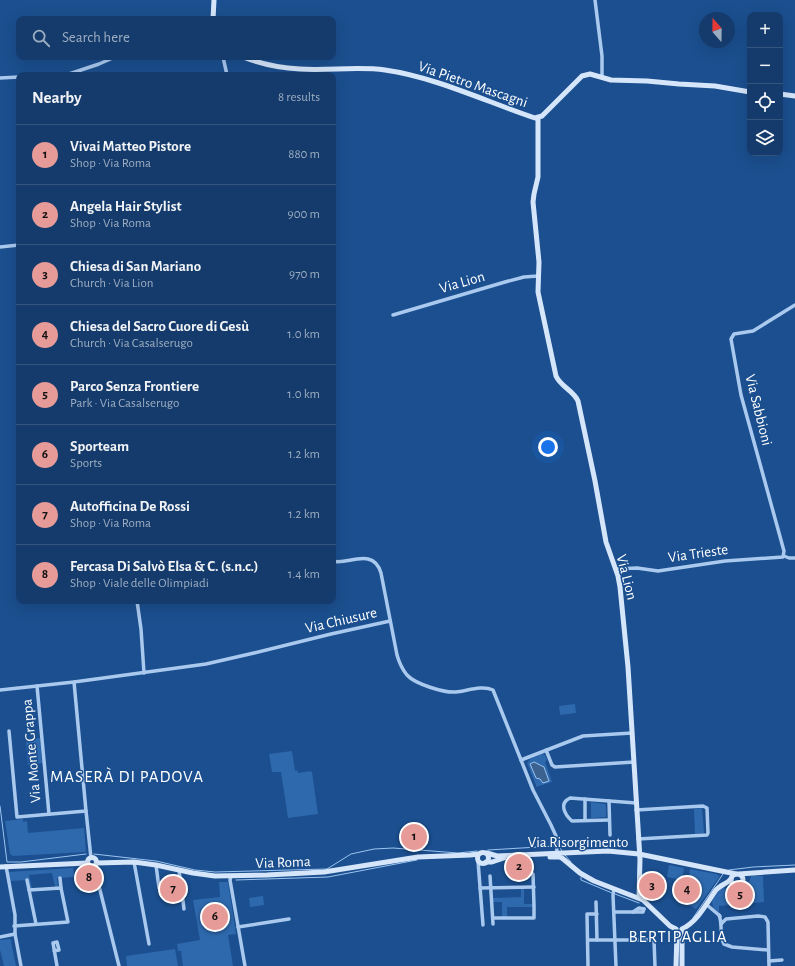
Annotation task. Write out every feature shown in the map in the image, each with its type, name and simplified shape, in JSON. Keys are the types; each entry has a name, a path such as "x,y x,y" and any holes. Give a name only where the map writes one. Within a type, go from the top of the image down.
{"street":[{"path":"213,16 214,0"},
{"path":"595,0 602,56 602,77"},
{"path":"75,72 106,60"},
{"path":"224,60 226,72"},
{"name":"Via Pietro Mascagni","path":"255,60 287,68 371,69 406,74 425,79 535,118 542,116 582,76 590,74 611,80 715,86 747,91"},
{"path":"0,78 16,77"},
{"path":"783,94 795,96"},
{"name":"Via Lion","path":"538,118 538,177 533,202 539,262 539,297 556,376 562,385 573,393 578,400 606,542 619,582 623,611 640,854 639,897"},
{"path":"0,247 16,245"},
{"name":"Via Lion","path":"393,315 515,279 538,276"},
{"name":"Via Sabbioni","path":"784,556 784,551 741,395 731,338 734,334 753,331 795,305"},
{"name":"Via Trieste","path":"616,569 637,568 658,571 725,561 784,556 795,558"},
{"path":"336,561 341,562 362,558 376,564 381,573 390,621"},
{"path":"137,604 144,673"},
{"name":"Via Chiusure","path":"0,690 74,682 206,664 390,621 399,662 405,673 412,679 449,692 485,688 493,690 533,790 549,819 556,836 557,849"},
{"path":"74,682 90,860 91,866 95,864 119,966"},
{"name":"Via Monte Grappa","path":"37,686 49,814"},
{"name":"Via Monte Grappa","path":"9,731 17,817 86,811"},
{"path":"521,760 583,736 632,733"},
{"path":"546,750 552,765 555,767 634,762"},
{"path":"609,820 572,821 566,815 563,807 565,801 570,798 636,803"},
{"path":"584,820 585,799"},
{"path":"609,801 610,835"},
{"path":"636,810 703,806 706,808 708,833 707,835 638,839"},
{"name":"Via Risorgimento","path":"497,856 557,849 567,852 608,851 640,854 726,872 734,876"},
{"path":"483,925 478,860 479,854 484,852 497,856"},
{"name":"Via Roma","path":"95,864 134,862 204,875 231,876 324,872 414,858 479,854"},
{"path":"480,875 488,856 487,854"},
{"path":"470,855 481,863 492,862 500,858 557,856 562,858 582,875 613,892 639,897 649,904 670,926 679,931"},
{"path":"486,862 497,856"},
{"path":"21,966 14,926 15,914 3,867 90,860"},
{"path":"134,862 149,944"},
{"path":"156,865 159,888"},
{"path":"179,870 184,909"},
{"path":"679,931 689,925 707,905 717,890 725,885 734,876 795,870"},
{"path":"482,917 534,918 533,874"},
{"path":"725,885 740,885 749,874"},
{"path":"231,876 230,880 245,966"},
{"path":"490,876 493,924"},
{"path":"734,876 742,876 743,880"},
{"path":"733,885 731,882 734,876"},
{"path":"14,926 68,922 60,878"},
{"path":"27,880 36,924"},
{"path":"480,888 534,887"},
{"path":"29,890 61,888"},
{"path":"613,892 616,966"},
{"path":"596,902 597,940"},
{"path":"707,905 726,919 758,916 765,917 768,922 769,966"},
{"path":"614,912 633,912"},
{"path":"588,966 587,914 596,914"},
{"path":"719,915 724,944 732,947 768,950"},
{"path":"238,927 289,919"},
{"path":"721,924 726,919"},
{"path":"676,966 679,931"},
{"path":"679,931 682,966"},
{"path":"0,937 15,934"},
{"path":"588,940 654,940 655,966"},
{"path":"54,951 57,966"},
{"path":"769,961 782,960"}],"shaded area":[{"path":"575,704 576,713 560,715 559,706"},
{"path":"40,738 42,763 28,765 26,740"},
{"path":"292,751 295,771 297,770 298,773 312,772 318,814 288,818 281,772 272,772 269,754"},
{"path":"542,754 545,755 547,760 545,762 552,782 536,787 527,763 530,759"},
{"path":"534,762 544,767 549,781 543,783 540,779 536,778 530,764"},
{"path":"591,802 605,804 606,817 591,818"},
{"path":"702,808 704,833 695,834 694,809"},
{"path":"23,819 23,822 27,821 28,833 84,828 86,852 13,856 10,854 5,821"},
{"path":"669,865 684,868 682,880 667,877"},
{"path":"73,868 75,877 57,878 58,887 55,887 52,873 29,875 32,888 30,888 27,880 10,881 8,872"},
{"path":"690,869 720,876 696,909 689,905 691,901 698,899 701,892 697,885 688,882"},
{"path":"751,876 763,876 764,902 719,906 719,913 713,907 712,901 721,888 743,888 749,882"},
{"path":"219,882 228,882 236,934 228,935 233,966 183,966 181,951 178,951 177,944 200,940 193,900 220,897"},
{"path":"521,888 524,888 524,904 533,904 533,907 507,907 507,917 502,917 502,902 493,902 493,898 521,897"},
{"path":"263,896 264,905 250,907 249,898"},
{"path":"10,939 12,942 16,966 4,966 0,950 0,940"},
{"path":"175,949 178,966 127,966 126,956"}],"waterway":[{"path":"0,806 7,862 21,862 86,854"},
{"path":"488,850 555,846"},
{"path":"559,846 562,851"},
{"path":"94,854 156,861 195,870 215,872 327,869 351,854 374,849 393,848 458,853 477,851"},
{"path":"565,855 571,862"},
{"path":"236,880 328,877 417,860"},
{"path":"729,870 795,865"},
{"path":"693,918 723,874"},
{"path":"581,877 581,880 612,893"},
{"path":"615,894 639,903"}],"place":[{"name":"Vivai Matteo Pistore","path":"414,837"},
{"name":"Angela Hair Stylist","path":"519,867"},
{"name":"Fercasa Di Salvò Elsa & C. (s.n.c.)","path":"89,878"},
{"name":"Chiesa di San Mariano","path":"652,886"},
{"name":"Autofficina De Rossi","path":"173,889"},
{"name":"Chiesa del Sacro Cuore di Gesù","path":"687,890"},
{"name":"Parco Senza Frontiere","path":"740,895"},
{"name":"Sporteam","path":"215,917"}],"district":[{"name":"MASERÀ DI PADOVA","path":"127,776"},
{"name":"BERTIPAGLIA","path":"678,936"}]}
